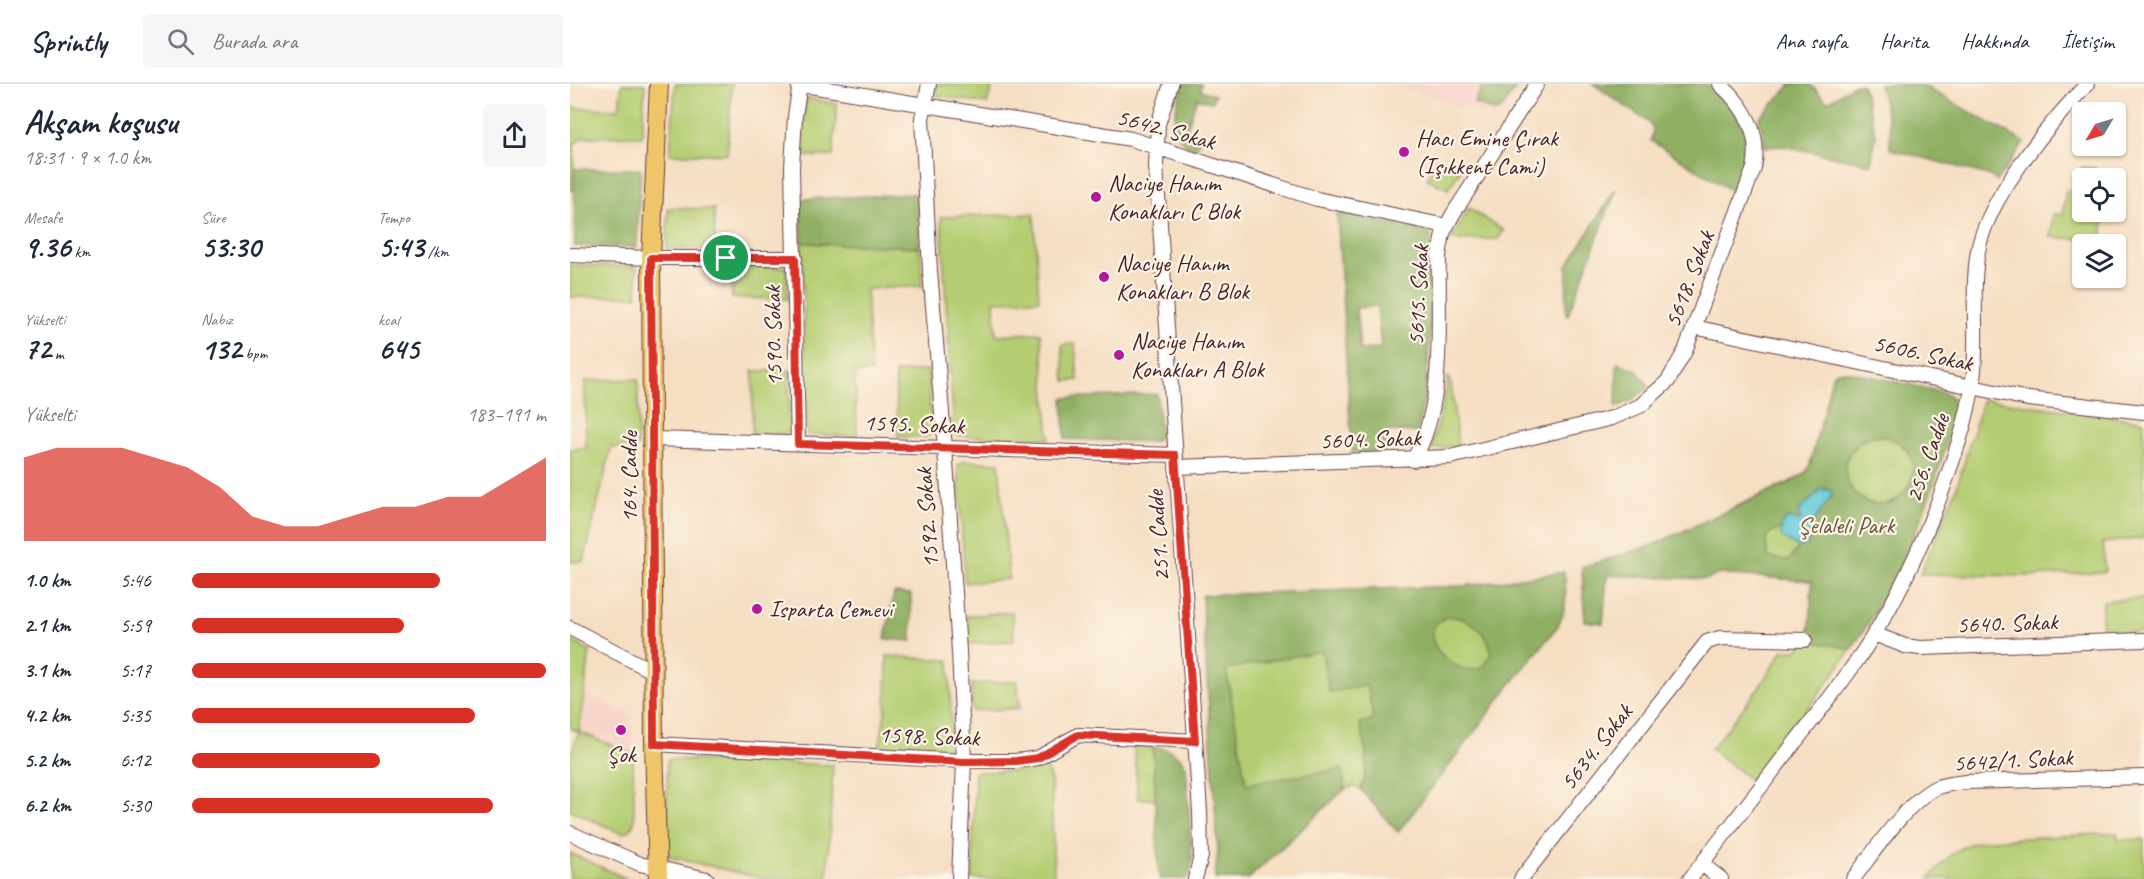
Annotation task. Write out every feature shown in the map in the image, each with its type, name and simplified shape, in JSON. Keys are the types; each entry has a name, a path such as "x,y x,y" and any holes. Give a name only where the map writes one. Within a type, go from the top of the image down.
{"main road":[{"name":"164. Cadde","path":"658,874 654,744 651,258 659,84"}],"street":[{"name":"5642. Sokak","path":"799,84 1131,139 1317,199 1446,225"},
{"name":"1590. Sokak","path":"798,444 793,146 799,84"},
{"name":"1592. Sokak","path":"929,84 922,118 930,271 945,448 964,762 959,879"},
{"name":"251. Cadde","path":"1171,84 1158,124 1156,177 1201,837 1201,856 1195,879"},
{"name":"5615. Sokak","path":"1413,460 1426,432 1435,397 1439,256 1446,225 1537,84"},
{"name":"5618. Sokak","path":"1562,430 1612,418 1634,409 1649,399 1673,375 1695,327 1751,177 1755,159 1756,141 1751,123 1740,105 1720,84"},
{"name":"256. Cadde","path":"1690,879 1830,698 1874,634 1910,567 1941,495 1967,412 1975,369 1977,258 1982,236 2001,196 2020,166 2067,104 2087,84"},
{"path":"570,255 651,258 795,258"},
{"name":"5606. Sokak","path":"1695,327 2028,399 2144,412"},
{"name":"5604. Sokak","path":"1175,461 1413,460 1461,455 1562,430"},
{"name":"1595. Sokak","path":"653,439 945,448 1175,461"},
{"path":"570,628 654,672"},
{"name":"5640. Sokak","path":"1874,634 1905,646 1930,648 2144,640"},
{"name":"5634. Sokak","path":"1521,879 1707,642 1720,638 1805,640"},
{"name":"1598. Sokak","path":"654,744 964,762 1016,761 1038,758 1078,735 1195,741"},
{"name":"5642/1. Sokak","path":"1853,879 1916,802 1935,788 1975,782 2144,777"},
{"path":"570,833 658,874 707,879"},
{"path":"1702,864 1721,879"}],"shaded area":[{"path":"1392,84 1524,84 1505,114 1497,118"},
{"path":"585,693 632,716 633,754 579,732"}],"green space":[{"path":"622,84 645,84 642,136 583,137 574,144 574,190 570,190 570,108 619,109"},
{"path":"675,84 732,84 727,154 670,154"},
{"path":"937,84 993,84 987,104 934,95"},
{"path":"1184,84 1201,84 1200,90 1215,95 1212,102 1197,98 1187,128 1191,136 1200,139 1196,150 1186,144 1175,130 1175,112"},
{"path":"1483,84 1518,84 1501,110 1497,112 1474,103"},
{"path":"1593,84 1707,84 1732,109 1745,132 1746,159 1735,193 1651,141 1653,129 1648,122"},
{"path":"1792,84 1810,84 1826,101 1830,101 1855,84 1862,84 1876,134 1871,164 1783,146 1766,147 1759,118"},
{"path":"1879,84 1920,84 2024,142 1997,181 1988,175 1890,149 1890,128"},
{"path":"806,98 837,104 833,156 801,156"},
{"path":"1436,159 1460,171 1448,189 1427,179"},
{"path":"574,169 641,169 637,247 575,246"},
{"path":"1615,190 1568,315 1566,315 1567,266"},
{"path":"2066,190 2072,190 2072,222 2104,222 2103,234 2072,234 2072,239 2051,237 2053,214 2063,215"},
{"path":"917,194 920,247 802,243 801,199"},
{"path":"668,208 714,209 715,249 667,249"},
{"path":"1469,208 1504,231 1498,239 1451,240"},
{"path":"1337,213 1427,231 1431,237 1428,360 1417,432 1387,431 1386,451 1352,452","holes":["1377,306 1381,348 1360,350 1356,308"]},
{"path":"1034,214 1039,300 994,301 996,335 1041,333 1049,439 959,436 954,433 941,217"},
{"path":"802,243 920,247 922,286 866,289 871,372 855,373 857,436 807,435"},
{"path":"570,265 637,267 637,296 570,297"},
{"path":"786,267 788,299 732,298 731,268"},
{"path":"1075,344 1078,380 1065,381 1062,345"},
{"path":"1617,364 1636,370 1650,387 1632,400 1616,407"},
{"path":"789,370 790,431 786,434 752,434 753,371"},
{"path":"928,370 932,433 926,437 898,437 895,373"},
{"name":"Şelaleli Park","path":"1838,371 1942,392 1954,400 1956,411 1927,501 1888,588 1844,660 1752,781 1711,749 1759,688 1783,650 1796,650 1807,636 1811,618 1812,581 1719,574 1708,579 1607,575 1603,623 1585,621 1582,567 1651,546 1802,476 1809,468 1833,374"},
{"name":"Şelaleli Park","path":"1846,371 1942,392 1952,398 1956,408 1940,466 1920,521 1882,600 1851,649 1805,640 1810,630 1812,581 1719,574 1708,579 1607,575 1603,623 1585,621 1582,567 1651,546 1790,483 1806,473 1811,462 1833,374","holes":["1872,436 1891,439 1899,443 1910,455 1912,463 1913,473 1906,490 1895,500 1881,504 1867,502 1856,495 1845,471 1847,458 1856,446","1826,488 1831,498 1813,522 1806,522 1807,544 1800,546 1789,560 1770,558 1766,539 1768,534 1781,529 1782,523 1799,521 1801,517 1798,512 1820,490"]},
{"path":"1448,377 1451,384 1458,446 1431,449 1443,404"},
{"path":"638,379 638,446 611,448 584,561 570,562 570,449 586,448 585,381"},
{"path":"1157,394 1160,436 1154,442 1065,439 1063,398"},
{"path":"1983,399 2144,421 2144,538 2103,543 2105,572 2031,576 1920,574 1956,490"},
{"path":"964,461 999,463 1009,579 965,583 958,465"},
{"path":"1564,572 1565,607 1557,627 1398,832 1361,790 1354,786 1343,790 1248,879 1215,879 1218,851 1202,597 1204,595 1466,586"},
{"path":"1564,572 1565,607 1557,627 1398,832 1361,790 1366,757 1360,723 1374,720 1367,686 1329,692 1322,651 1226,669 1246,784 1342,769 1345,789 1248,879 1215,879 1218,851 1202,597 1204,595 1466,586","holes":["1448,617 1455,617 1476,626 1489,643 1491,650 1485,664 1474,670 1460,667 1447,660 1437,649 1432,637 1435,625"]},
{"path":"894,593 911,594 912,641 885,639"},
{"path":"2144,598 2144,632 2101,634 2103,601"},
{"path":"1012,612 1014,641 968,644 967,616"},
{"path":"570,640 590,651 579,732 570,728"},
{"path":"887,656 949,660 952,750 879,749 886,707"},
{"path":"1017,681 1020,708 972,711 971,684"},
{"path":"579,732 633,754 634,821 627,832 619,832 570,810 570,755"},
{"path":"1134,746 1153,747 1156,799 1138,799"},
{"path":"1153,747 1172,752 1186,766 1192,861 1191,870 1186,879 1159,879"},
{"path":"670,759 833,765 827,879 766,879 670,857 667,853 667,761"},
{"path":"1046,766 1051,781 1054,879 972,879 975,772 1021,771"},
{"path":"2117,833 2118,840 2144,839 2144,879 1929,879 1954,852 1969,844 1989,840"},
{"path":"570,853 627,879 570,879"}],"water":[{"path":"1822,489 1830,490 1832,496 1813,522 1805,524 1811,530 1809,542 1801,546 1785,540 1781,535 1782,523 1788,518 1799,521 1801,518 1798,512"}],"place":[{"name":"Hacı Emine Çırak (Işıkkent Cami)","path":"1404,152"},
{"name":"Naciye Hanım Konakları C Blok","path":"1096,197"},
{"name":"Naciye Hanım Konakları B Blok","path":"1104,277"},
{"name":"Naciye Hanım Konakları A Blok","path":"1119,355"},
{"name":"Isparta Cemevi","path":"757,609"},
{"name":"Şok","path":"621,730"}],"route":[{"path":"651,258 726,258 795,258 798,444 1175,455 1195,741 1078,735 1038,758 1016,761 964,762 654,744 651,258"}]}
